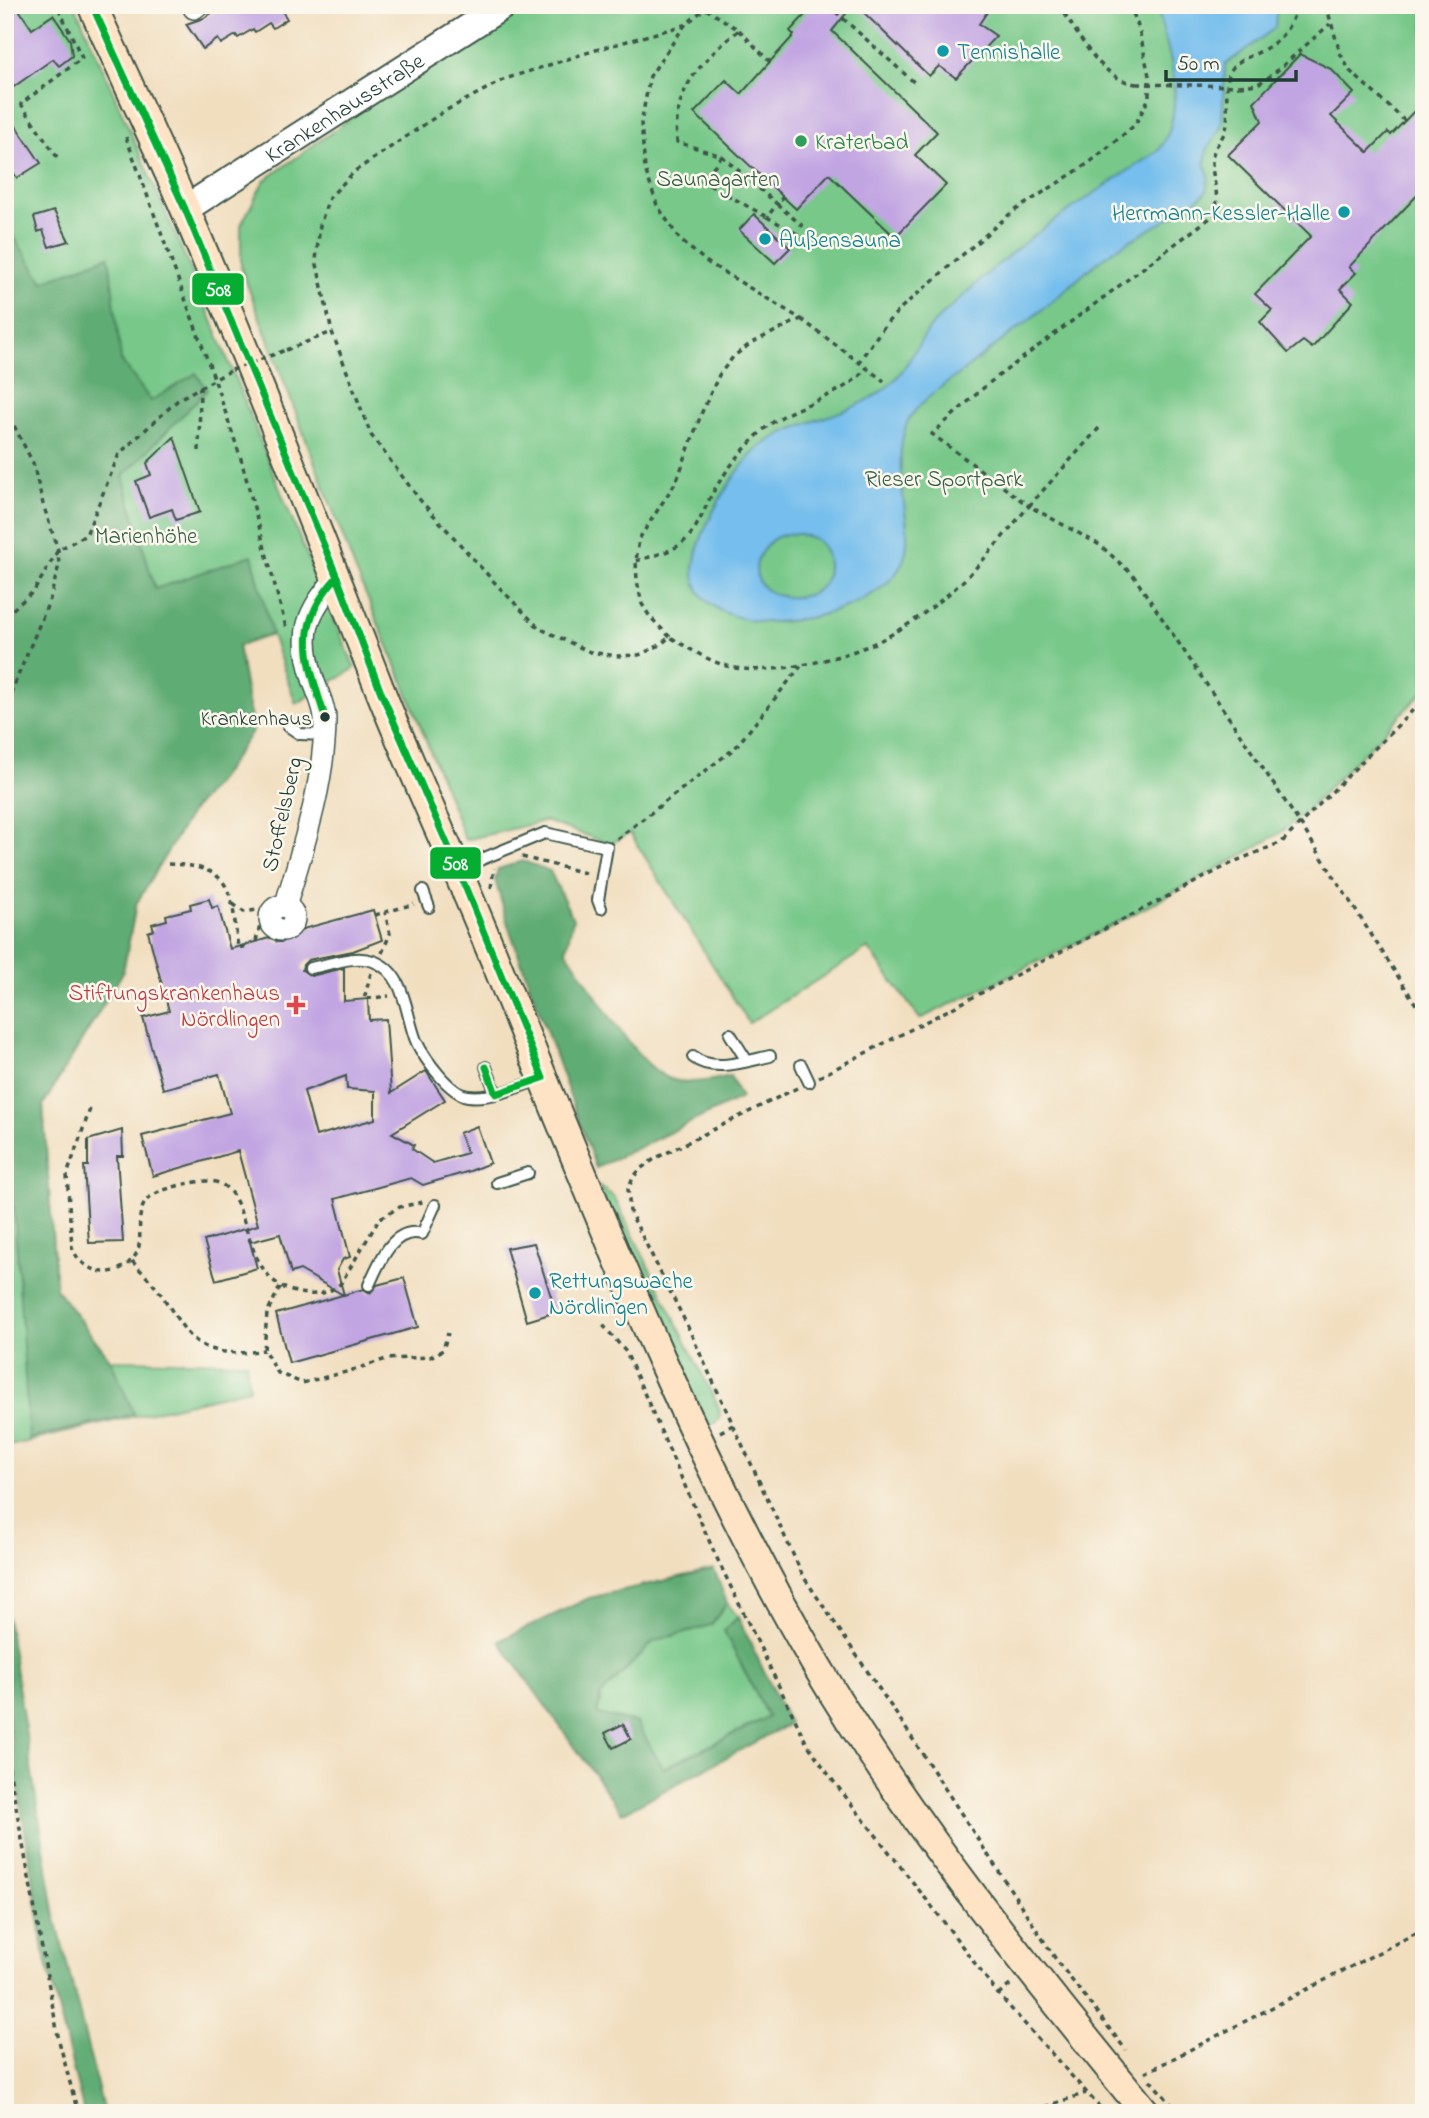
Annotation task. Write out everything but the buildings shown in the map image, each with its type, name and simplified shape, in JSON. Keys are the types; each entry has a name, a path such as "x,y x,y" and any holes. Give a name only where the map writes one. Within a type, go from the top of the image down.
{"main road":[{"path":"92,5 185,209 337,577 380,690 458,869 600,1219 700,1441 769,1579 815,1663 885,1775 1030,1970 1146,2113"}],"street":[{"name":"Krankenhausstraße","path":"185,209 504,5"},
{"name":"Stoffelsberg","path":"280,932 293,923 292,911 274,908 320,779 326,717 312,677 306,637 307,624 317,601 337,577"}],"lane":[{"path":"288,726 300,734 324,735"},
{"path":"458,869 545,833 607,847 598,900 601,908"},
{"path":"310,968 357,959 374,961 395,978 417,1043 451,1088 466,1096 496,1094 543,1078"},
{"path":"730,1034 747,1061"},
{"path":"693,1057 699,1062 711,1065 770,1056"},
{"path":"801,1065 809,1082"},
{"path":"486,1067 496,1094"},
{"path":"497,1183 527,1173"},
{"path":"369,1284 382,1258 398,1237 412,1231 422,1234 435,1205"}],"path":[{"path":"57,5 82,58 22,104 57,157"},
{"path":"828,5 917,85"},
{"path":"1059,5 1089,50 1108,71 1127,83 1137,84 1258,84 1330,24"},
{"path":"858,363 885,325 902,307 1002,222 1089,163 1135,125 1149,98 1149,76 1139,29 1130,5"},
{"path":"1297,5 1292,23 1281,38 1265,50 1234,65 1229,74 1227,125 1224,138 1214,149 1212,160 1218,203 1214,215 989,383 932,434 1029,506 1100,545 1133,575 1301,825 1424,1017"},
{"path":"1326,5 1340,53 1350,71 1405,121"},
{"path":"770,62 739,30 708,7 685,25 650,76 641,123 645,169 657,205 680,240 707,262 801,319 884,382"},
{"path":"670,637 658,646 639,654 616,656 590,652 539,628 496,584 420,500 371,435 332,332 316,260 320,225 329,198 355,171 443,111 505,79 685,25"},
{"path":"722,156 702,181 810,240 814,236 722,156 677,142 676,129 684,89 706,58 739,30"},
{"path":"125,134 241,459 287,631"},
{"path":"767,217 783,197"},
{"path":"801,319 733,356 719,375 677,480 639,539 636,561 642,604 650,617 670,637 701,657 729,667 764,670 801,666 883,639 922,614 965,579 1099,428"},
{"path":"5,616 34,591 58,550 86,534 119,454 179,398 232,370 332,332"},
{"path":"636,561 669,550 692,533 712,493 731,464 763,430 794,409 856,380 867,368"},
{"path":"199,451 200,387"},
{"path":"5,408 33,463 58,550 59,565 50,600 5,707"},
{"path":"607,847 735,748 801,666"},
{"path":"1129,2054 1057,1961 803,1576 686,1323 630,1212 628,1189 640,1170 656,1158 1236,861 1282,842 1424,699"},
{"path":"517,856 601,877"},
{"path":"168,864 205,869 218,876 228,888 232,902 238,948 248,946"},
{"path":"494,896 490,886 495,864"},
{"path":"375,915 426,900"},
{"path":"232,902 244,912 274,908"},
{"path":"385,912 390,934 385,946"},
{"path":"374,961 364,999 402,995"},
{"path":"90,1109 67,1175 72,1247 75,1255 85,1265 99,1272 117,1271 132,1261 139,1249 140,1217 145,1201 156,1192 198,1182 212,1181 230,1190 247,1226 258,1263 267,1276 280,1287 308,1294 335,1289 341,1283 380,1219 400,1207 421,1202 435,1205"},
{"path":"132,1261 158,1289 192,1338 202,1346 247,1353 264,1350"},
{"path":"280,1287 267,1313 264,1350 278,1373 302,1382 386,1359 430,1357 443,1350 448,1333"},
{"path":"5,1747 59,2041 78,2113"},
{"path":"1145,2073 1424,1929"},
{"path":"1137,2064 1179,2113"},
{"path":"1026,2113 1086,2093"}],"green space":[{"name":"Marienhöhe","path":"5,5 75,5 202,296 355,668 296,704 272,635 238,646 253,730 219,780 193,809 136,904 123,972 43,1105 56,1289 111,1360 246,1362 249,1389 5,1447"},
{"name":"Rieser Sportpark","path":"507,5 1424,5 1424,691 1304,813 1280,833 1109,927 920,1019 868,948 749,1023 630,833 610,844 545,821 465,840 404,684 355,569 241,268 241,225 264,181"},
{"name":"Marienhöhe","path":"5,223 43,282 109,256 121,360 151,401 196,373 207,390 123,476 155,589 252,555 272,634 238,646 253,730 219,780 193,809 136,904 123,972 43,1105 56,1289 111,1361 134,1414 29,1439 14,1206 5,1207"},
{"path":"523,861 550,871 573,919 566,950 612,1020 640,1055 653,1069 673,1080 698,1082 730,1076 741,1098 596,1168 509,928 495,880 498,869"},
{"path":"598,1185 614,1197 719,1408 720,1419 710,1426 703,1424"},
{"path":"714,1569 727,1603 711,1625 654,1641 601,1695 597,1714 637,1723 663,1769 768,1717 724,1631 738,1617 789,1724 622,1813 499,1641 589,1598"},
{"path":"727,1603 738,1617 724,1631 768,1717 662,1769 637,1723 597,1714 601,1695 654,1641 711,1625"},
{"path":"5,1604 54,1911 104,2113 84,2113 44,1951 5,1698"}],"water":[{"path":"1159,5 1277,5 1275,28 1225,65 1222,125 1207,150 1205,164 1209,176 1206,192 1174,216 1106,256 916,410 905,428 901,450 907,538 905,556 897,573 881,588 855,603 833,611 787,621 743,619 713,606 699,591 695,581 694,567 698,550 714,510 748,459 772,439 804,424 855,406 886,388 901,373 937,320 993,269 1060,217 1158,151 1170,128 1174,102 1171,61","holes":["799,534 820,543 828,562 827,576 815,592 798,597 779,596 764,588 759,581 756,567 758,560 765,547 776,538"]}],"transit line":[{"name":"508","path":"92,5 185,209 337,577 380,690 458,869 543,1078 496,1094 486,1067"},
{"name":"508","path":"325,717 313,678 307,644 314,611 337,577"}],"place":[{"name":"Tennishalle","path":"943,51"},
{"name":"Kraterbad","path":"801,141"},
{"name":"Herrmann-Kessler-Halle","path":"1344,212"},
{"name":"Außensauna","path":"765,239"},
{"name":"Krankenhaus","path":"325,717"},
{"name":"Stiftungskrankenhaus Nördlingen","path":"296,1005"},
{"name":"Rettungswache Nördlingen","path":"535,1293"}],"park label":[{"name":"Saunagarten","path":"718,178"}]}
